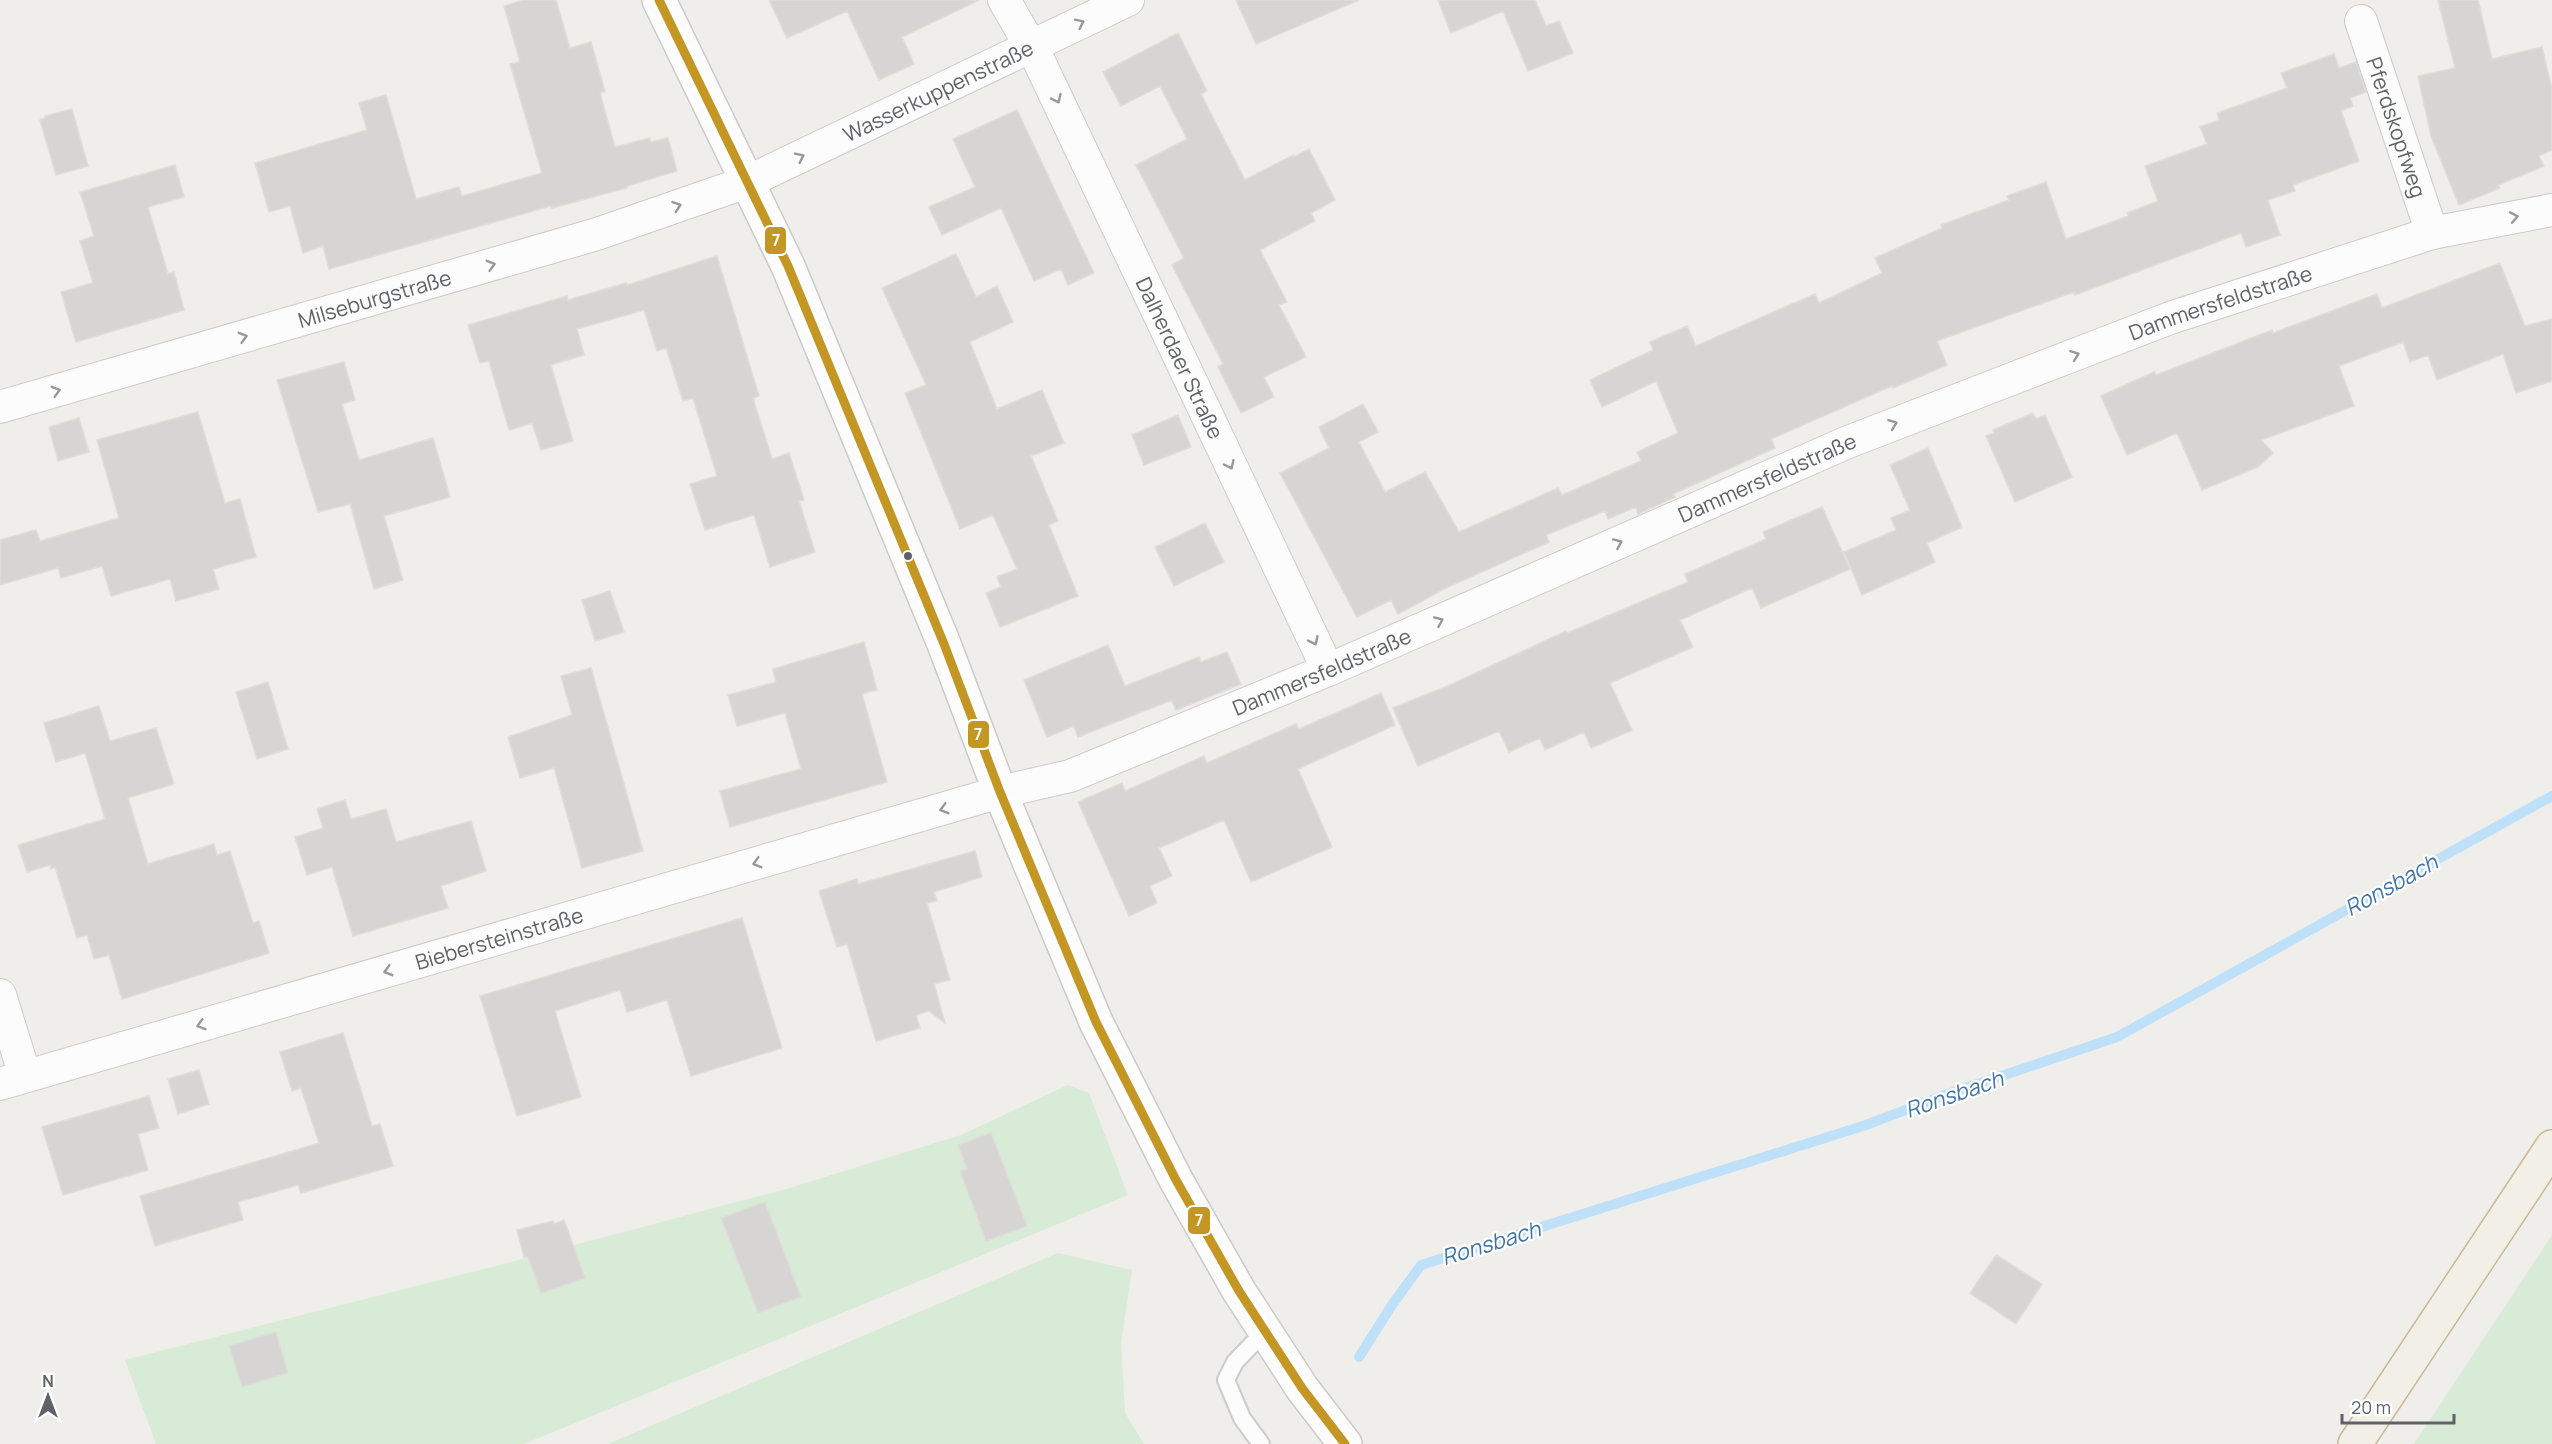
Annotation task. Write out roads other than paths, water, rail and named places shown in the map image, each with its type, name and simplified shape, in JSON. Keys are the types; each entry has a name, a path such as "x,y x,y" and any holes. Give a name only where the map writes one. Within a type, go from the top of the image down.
{"highway":[{"path":"2355,1444 2552,1147"}],"main road":[{"path":"659,0 797,288 944,644 1000,792 1096,1022 1219,1259 1302,1388 1345,1444"}],"street":[{"name":"Dalherdaer Straße","path":"1004,0 1031,46 1328,670"},
{"name":"Wasserkuppenstraße","path":"747,182 1128,0"},
{"name":"Pferdskopfweg","path":"2361,21 2432,233"},
{"name":"Milseburgstraße","path":"0,407 597,234 747,182"},
{"name":"Dammersfeldstraße","path":"1000,792 1070,776 1328,670 1848,442 2170,318 2432,233 2552,210"},
{"name":"Biebersteinstraße","path":"13,1080 1000,792"},
{"path":"0,995 13,1080"}],"lane":[{"path":"1261,1444 1242,1418 1226,1380 1235,1362 1265,1331"}],"waterway":[{"name":"Ronsbach","path":"1359,1357 1421,1265 1866,1125 1945,1095 2117,1037 2552,796"}]}
